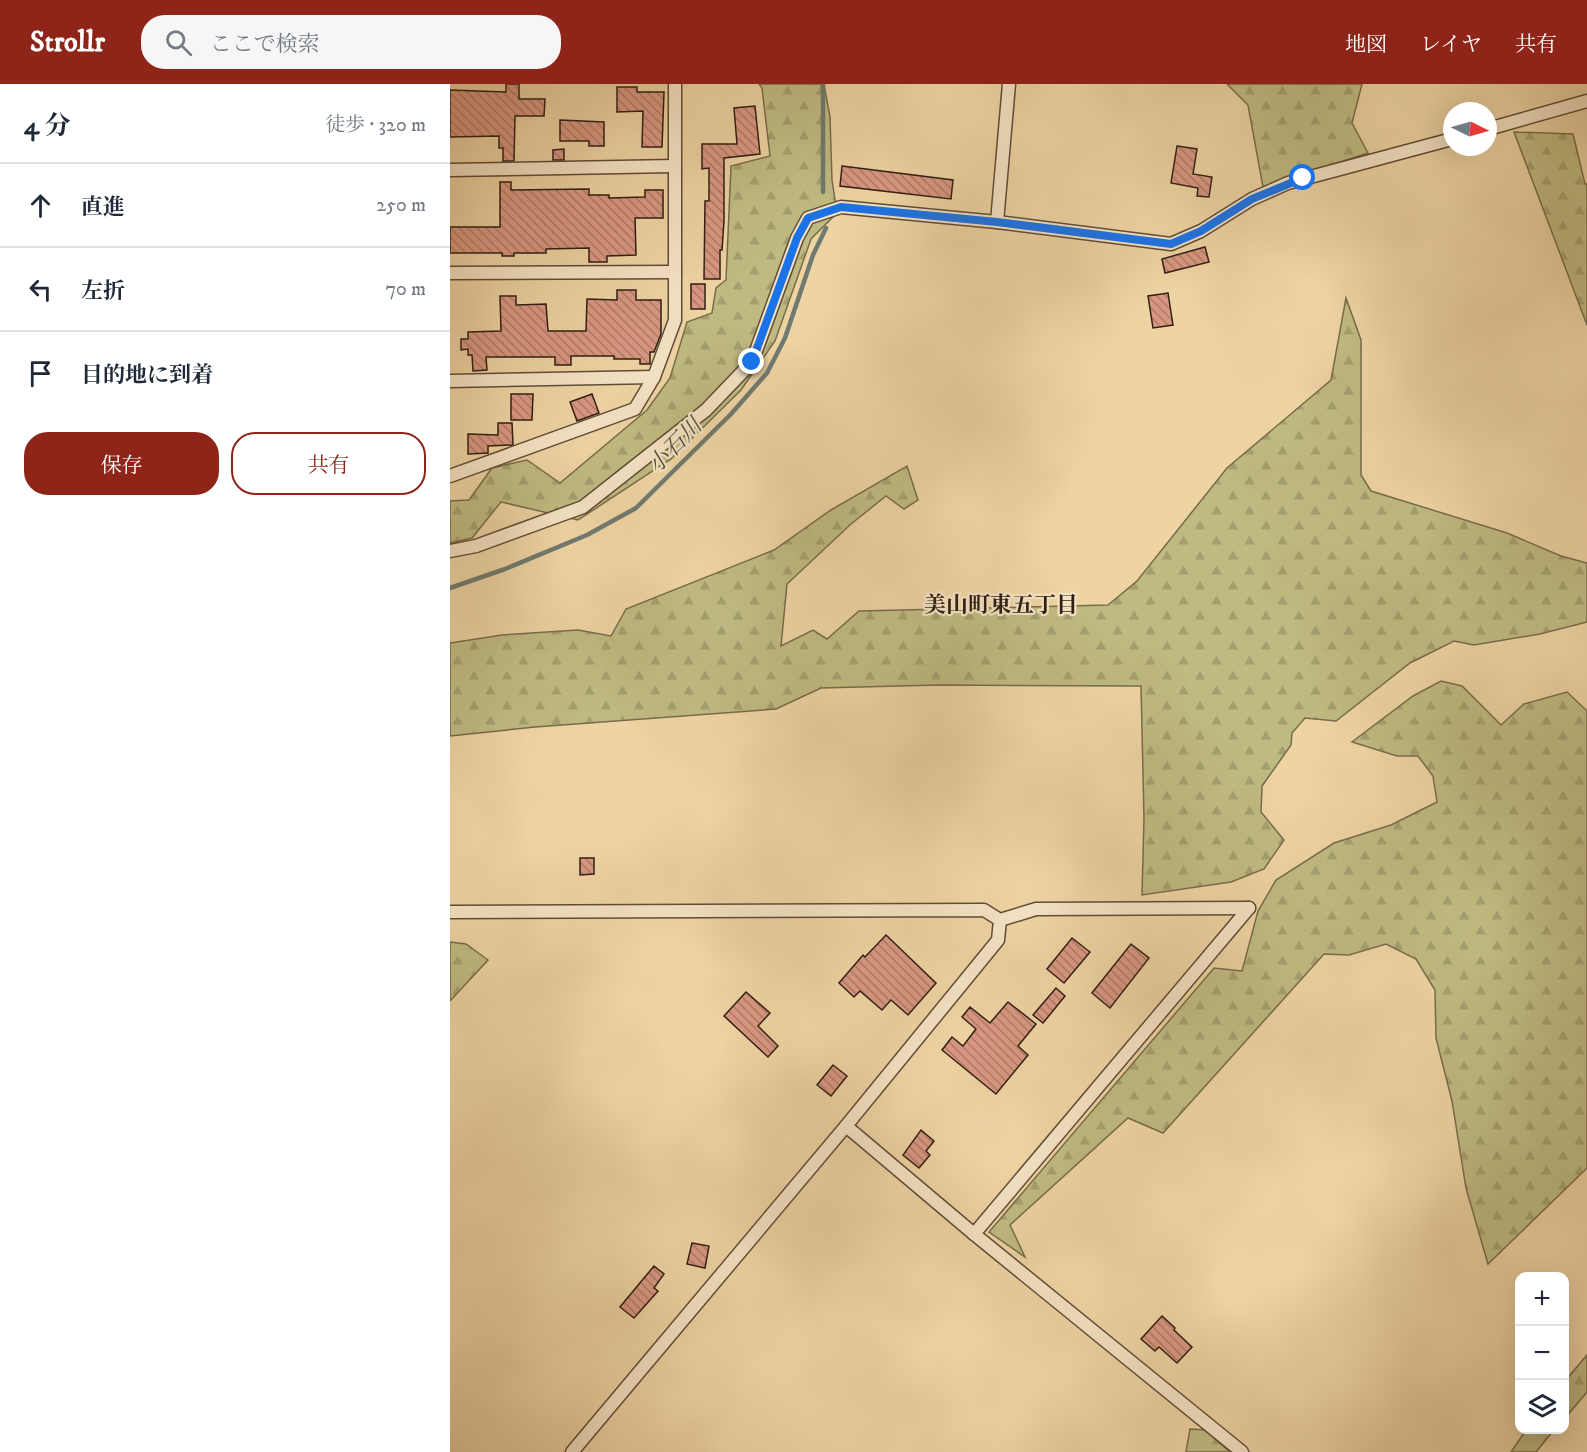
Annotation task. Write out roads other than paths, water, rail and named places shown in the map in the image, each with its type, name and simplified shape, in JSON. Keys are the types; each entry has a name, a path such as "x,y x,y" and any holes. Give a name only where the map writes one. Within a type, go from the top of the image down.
{"street":[{"path":"450,476 635,409 654,377 675,320 675,84"},
{"path":"997,222 1009,84"},
{"path":"1497,126 1587,101"},
{"path":"450,550 476,546 583,507 706,410 752,362 797,238 808,218 841,207 997,222 1171,244 1201,231 1252,199 1288,183 1443,141"},
{"path":"450,170 674,166"},
{"path":"450,273 675,272"},
{"path":"450,381 654,377"},
{"path":"450,912 984,910 1000,920 1036,909 1249,908 974,1234"},
{"path":"572,1452 846,1126 998,940 1000,920"},
{"path":"846,1126 974,1234 1242,1452"}],"waterway":[{"name":"小石川","path":"823,84 823,192"},
{"name":"小石川","path":"450,588 505,569 587,535 636,508 731,414 767,373 785,338 813,255 826,228"}],"district":[{"name":"美山町東五丁目","path":"1001,604"}]}
